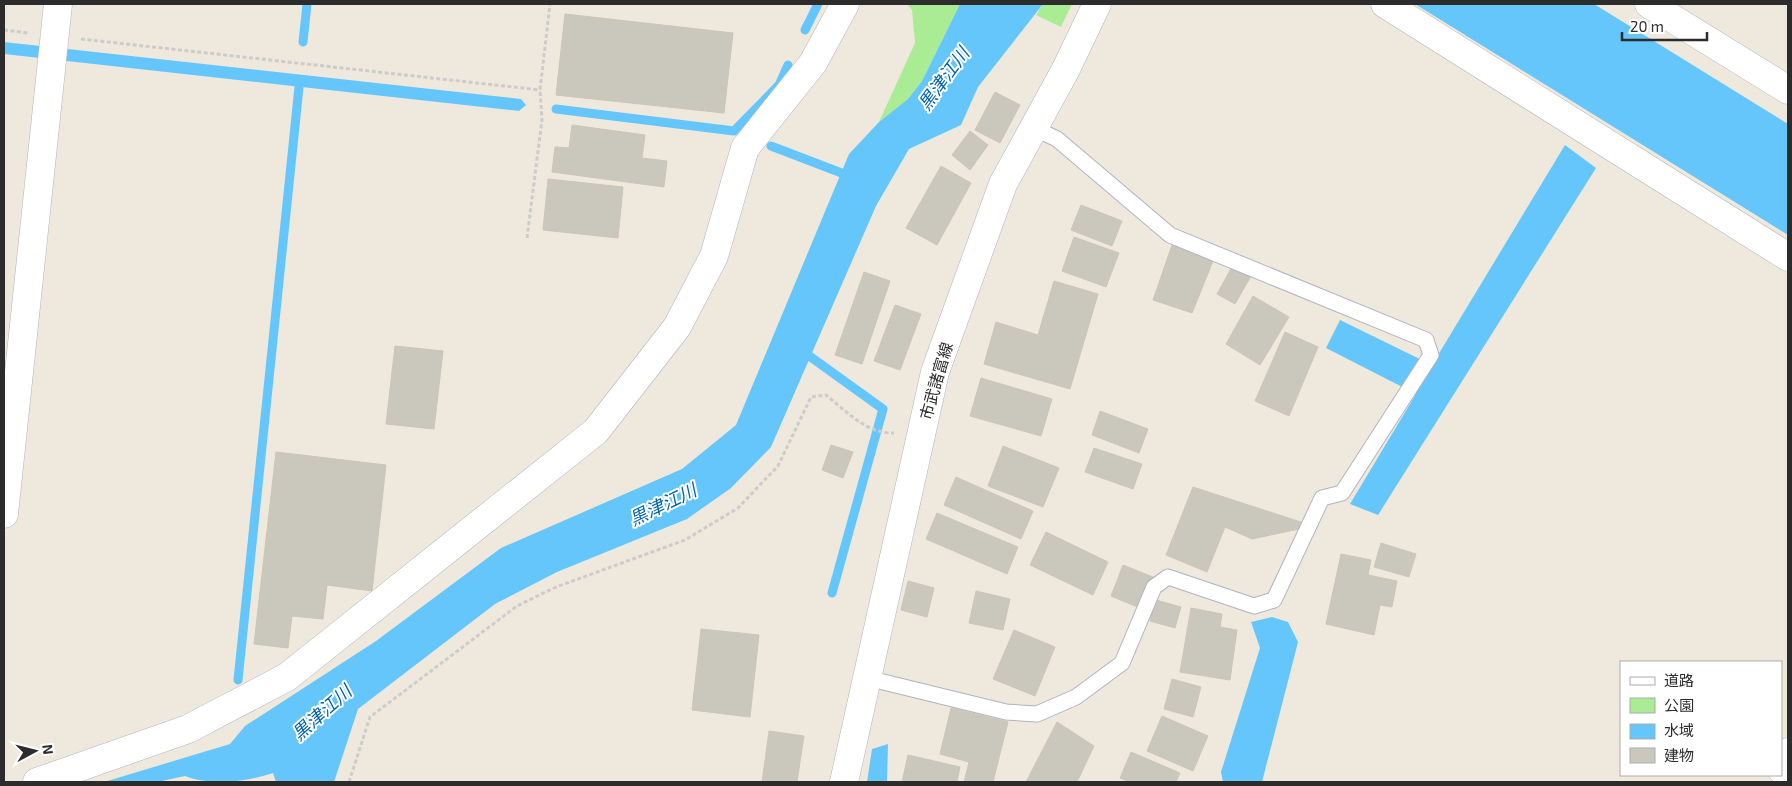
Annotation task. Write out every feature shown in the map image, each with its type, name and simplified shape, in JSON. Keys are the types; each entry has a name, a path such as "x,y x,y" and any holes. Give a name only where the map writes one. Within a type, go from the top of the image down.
{"street":[{"path":"4,514 58,4"},
{"path":"37,782 188,729 287,677 596,430 677,327 714,256 745,148 813,63 845,4"},
{"name":"市武諸富線","path":"844,782 935,372 1003,184 1066,69 1098,4"},
{"path":"1385,4 1788,256"},
{"path":"1649,4 1788,90"},
{"path":"1782,767 1788,752"}],"lane":[{"path":"868,678 1006,712 1037,714 1076,697 1122,663 1154,587 1168,577 1254,606 1274,600 1322,498 1342,493 1431,355 1426,340 1170,235 1057,139 1034,128"}],"path":[{"path":"527,238 542,120 540,90 550,4"},
{"path":"4,30 53,49 540,90"},
{"path":"349,782 370,717 517,606 556,587 685,540 738,508 778,466 811,397 826,395 866,427 884,433"}],"green space":[{"path":"907,4 960,4 922,81 908,99 879,122 915,43 912,10"},
{"path":"1043,4 1072,4 1061,27 1036,15"}],"water":[{"name":"黒津江川","path":"960,4 1043,4 978,87 961,125 909,149 876,206 771,447 731,488 687,519 557,572 495,604 358,709 334,782 276,782 273,773 252,779 229,782 206,781 185,776 157,782 104,782 230,744 245,726 376,641 501,548 682,469 736,425 849,154 879,122 908,99 922,81"},
{"path":"1415,4 1594,4 1788,124 1788,235"},
{"path":"4,42 521,99 526,105 519,111 4,54"},
{"path":"1565,145 1596,168 1378,515 1350,504 1416,394 1326,348 1340,320 1432,365"},
{"path":"1272,617 1288,622 1298,642 1262,782 1223,782 1221,772 1260,648 1251,622"},
{"path":"888,744 887,782 867,782 872,749"}],"building":[{"path":"565,14 733,33 724,113 556,95"},
{"path":"995,92 1020,105 1000,143 975,130"},
{"path":"572,125 645,135 642,158 667,161 664,187 552,172 555,147 569,148"},
{"path":"970,131 988,145 970,170 952,155"},
{"path":"941,166 971,183 937,245 906,228"},
{"path":"548,179 623,187 618,238 543,230"},
{"path":"1081,205 1122,221 1112,246 1071,230"},
{"path":"1074,237 1119,253 1106,287 1062,271"},
{"path":"1172,245 1213,261 1192,313 1153,300"},
{"path":"1233,265 1251,276 1235,304 1217,294"},
{"path":"864,272 890,281 862,364 835,355"},
{"path":"1054,281 1098,294 1070,389 984,364 996,322 1038,335"},
{"path":"1253,296 1289,317 1260,365 1226,344"},
{"path":"895,305 921,314 900,370 874,361"},
{"path":"1285,332 1318,347 1289,416 1255,401"},
{"path":"395,346 443,351 434,429 386,424"},
{"path":"981,378 1052,399 1041,436 970,416"},
{"path":"1100,411 1148,429 1139,453 1092,435"},
{"path":"831,445 853,452 843,478 822,470"},
{"path":"1003,446 1059,468 1043,507 988,486"},
{"path":"1094,448 1142,464 1133,489 1085,472"},
{"path":"276,452 386,465 372,591 327,585 323,619 292,616 288,648 254,644"},
{"path":"956,477 1033,511 1021,539 944,505"},
{"path":"1193,487 1313,526 1252,539 1225,527 1207,572 1166,555"},
{"path":"937,513 1018,547 1007,574 926,539"},
{"path":"1046,532 1108,562 1093,595 1030,565"},
{"path":"1381,543 1416,554 1409,577 1374,567"},
{"path":"1341,554 1371,560 1368,575 1397,581 1392,607 1380,605 1374,635 1326,624"},
{"path":"1123,565 1153,577 1140,608 1111,596"},
{"path":"908,581 934,588 927,617 901,610"},
{"path":"976,591 1010,599 1003,630 969,623"},
{"path":"1156,600 1181,607 1175,628 1150,621"},
{"path":"1191,608 1222,614 1220,627 1237,630 1230,680 1180,672"},
{"path":"701,629 759,635 750,717 692,710"},
{"path":"1014,630 1055,647 1035,696 993,679"},
{"path":"1172,679 1201,687 1193,717 1164,709"},
{"path":"951,708 1008,722 993,782 964,782 969,762 940,754"},
{"path":"1162,716 1208,736 1193,771 1147,751"},
{"path":"1057,722 1094,746 1077,782 1026,782"},
{"path":"769,731 804,736 797,782 762,782"},
{"path":"1131,752 1180,773 1176,782 1130,782 1120,778"},
{"path":"908,755 960,767 957,782 902,782"}],"waterway":[{"path":"303,42 307,4"},
{"path":"805,30 818,4"},
{"path":"556,109 734,131 779,85 788,65"},
{"path":"238,680 299,87"},
{"path":"771,146 852,177"},
{"path":"801,350 883,409 832,593"}]}
